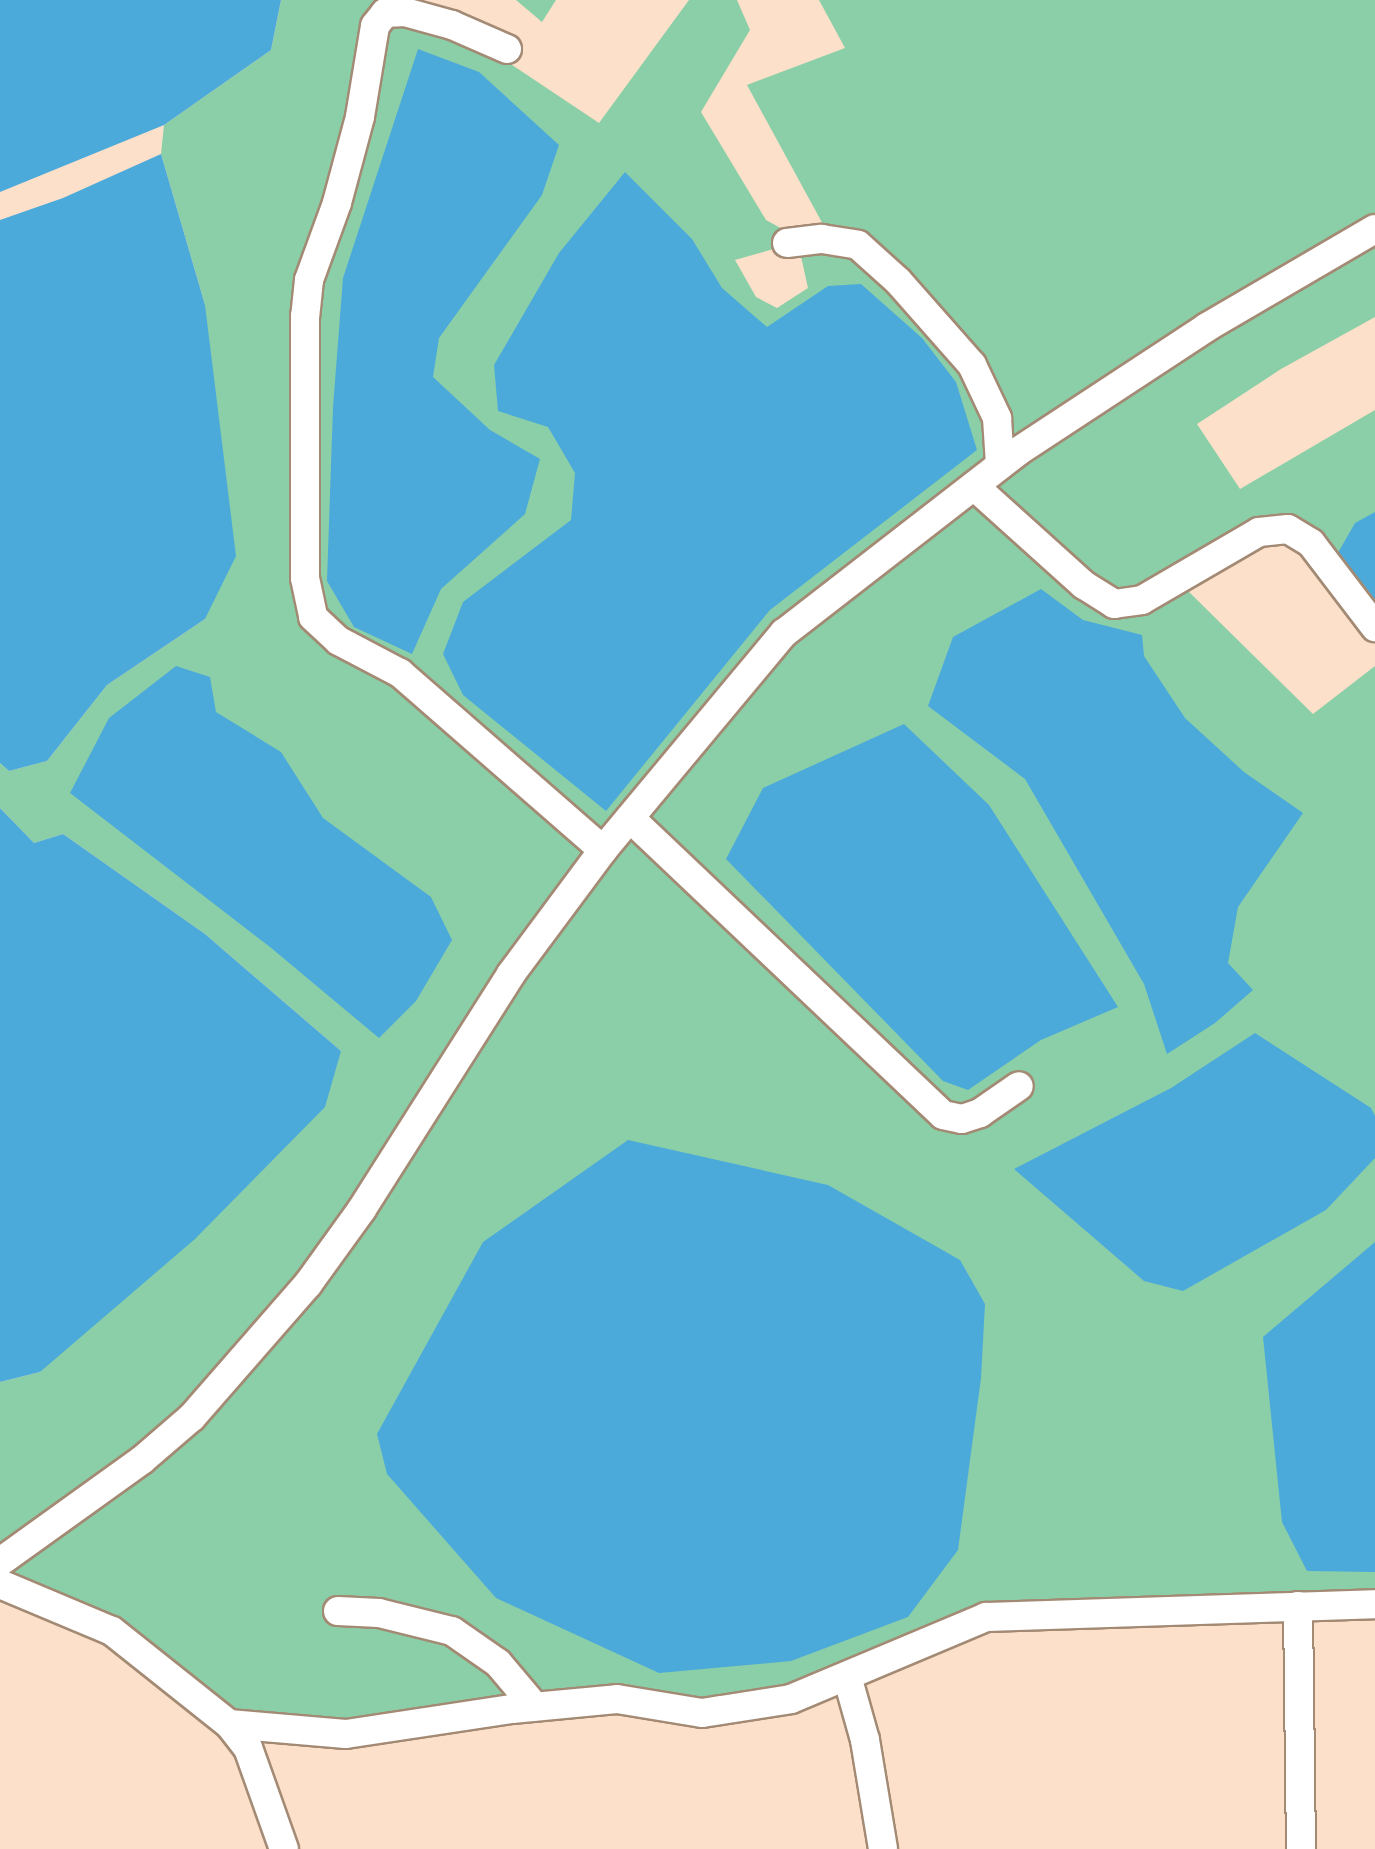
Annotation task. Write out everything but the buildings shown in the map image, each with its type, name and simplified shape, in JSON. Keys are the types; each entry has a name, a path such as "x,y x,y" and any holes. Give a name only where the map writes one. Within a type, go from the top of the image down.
{"street":[{"path":"507,49 452,25 405,12 385,13 375,26 360,117 337,203 309,280 305,316 305,578 314,617 339,641 400,673 603,850"},
{"path":"0,1562 142,1461 192,1417 308,1284 362,1209 511,974 603,850 784,633 1000,465 1207,327 1375,230"},
{"path":"787,243 822,239 858,245 898,281 972,364 997,418 1000,465"},
{"path":"974,486 1084,585 1114,604 1142,600 1259,532 1288,529 1311,543 1375,627"},
{"path":"630,818 943,1115 962,1119 980,1113 1019,1086"},
{"path":"0,1584 112,1631 229,1724 248,1748 284,1849"},
{"path":"229,1724 346,1734 535,1707 617,1699 702,1713 790,1699 986,1617 1375,1604"},
{"path":"1298,1606 1301,1849"},
{"path":"338,1611 379,1613 452,1631 498,1663 535,1707"},
{"path":"847,1676 865,1740 883,1849"}],"green space":[{"path":"281,0 390,0 349,112 327,198 293,578 396,683 588,851 308,1265 182,1411 135,1452 0,1548 0,1382 40,1372 341,1051 205,934 63,834 34,843 0,808 0,763 9,771 47,761 107,685 205,619 205,305 161,154 164,125 271,50"},
{"path":"516,0 556,0 542,22"},
{"path":"689,0 737,0 750,30 701,112 766,220 786,231 825,228 747,85 845,48 819,0 1375,0 1375,217 777,626 602,834 323,613 317,579 317,312 320,281 390,22 448,36 503,59 599,123","holes":["777,248 800,252 808,288 777,308 756,297 735,260"]},
{"path":"1375,242 1375,317 1281,369 1197,424 1240,489 1375,410 1375,608 1293,519 1138,590 1116,593 1091,577 990,487 1162,370"},
{"path":"972,500 1079,596 1185,588 1313,714 1375,666 1375,1592 984,1606 786,1689 701,1701 346,1722 233,1713 2,1573 201,1423 608,861 791,643"}],"water":[{"path":"0,0 281,0 271,50 164,125 0,192"},
{"path":"418,49 479,72 559,145 542,195 439,338 433,377 490,430 540,459 525,514 441,589 412,654 354,627 327,581 333,407 343,278"},
{"path":"161,154 205,305 236,556 205,619 107,685 47,761 9,771 0,763 0,220 63,198"},
{"path":"625,172 692,239 722,288 767,327 828,286 861,284 922,338 956,382 977,450 770,610 606,811 463,695 443,654 463,602 571,520 575,473 548,427 498,411 494,365 559,253"},
{"path":"1375,512 1375,608 1335,558 1355,523"},
{"path":"1041,589 1083,620 1142,635 1144,656 1185,718 1244,772 1303,813 1238,907 1228,963 1253,990 1215,1023 1167,1054 1144,984 1025,779 928,706 953,637"},
{"path":"176,666 210,677 216,712 281,752 323,818 431,897 452,940 416,1001 379,1038 270,947 70,793 109,718"},
{"path":"904,724 989,805 1118,1007 1041,1040 968,1090 943,1081 726,859 763,788"},
{"path":"0,808 34,843 63,834 205,934 341,1051 325,1107 195,1239 40,1372 0,1382"},
{"path":"1255,1033 1371,1108 1375,1116 1375,1158 1326,1210 1183,1291 1144,1281 1014,1169 1171,1088"},
{"path":"628,1140 828,1185 960,1260 985,1304 981,1378 958,1550 908,1617 791,1661 659,1673 496,1598 387,1474 377,1434 483,1242"},
{"path":"1375,1242 1375,1572 1307,1571 1282,1522 1263,1337"}]}
